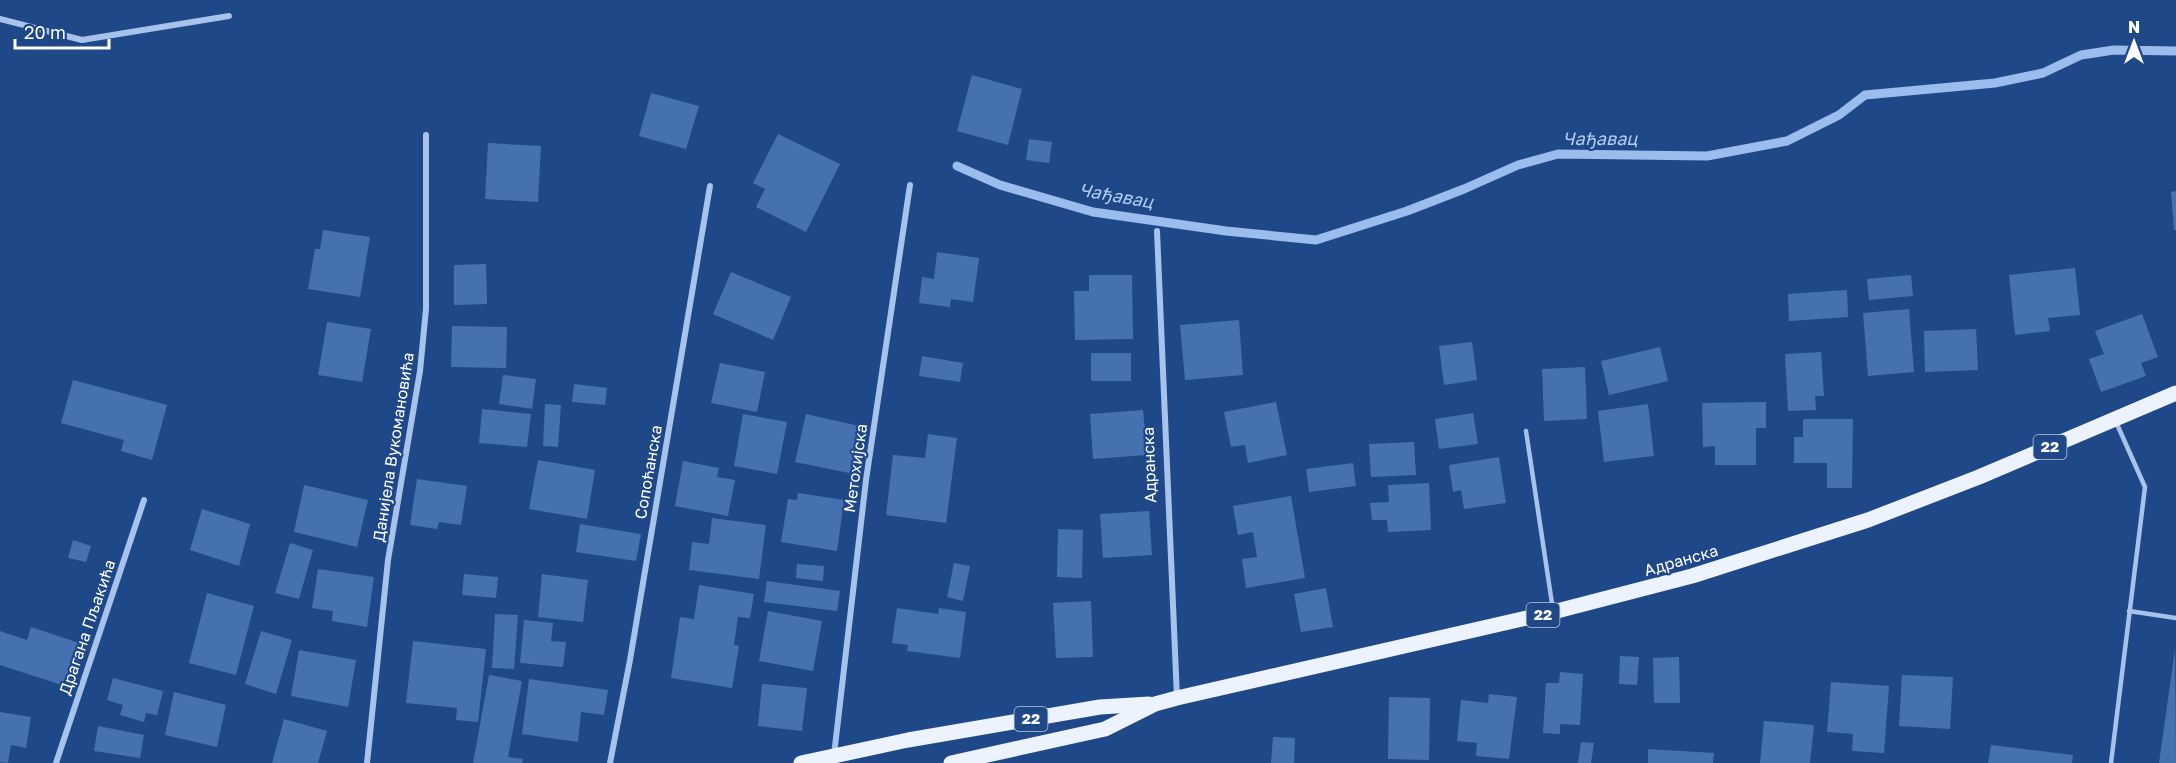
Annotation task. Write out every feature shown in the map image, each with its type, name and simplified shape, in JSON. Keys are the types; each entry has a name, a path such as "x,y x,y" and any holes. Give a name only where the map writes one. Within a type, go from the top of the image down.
{"main road":[{"name":"Адранска","path":"951,763 1105,729 1155,704 1177,698 1553,612 1692,576 1868,520 1979,477 2176,393"},
{"name":"Адранска","path":"801,763 908,740 1100,707 1155,704"}],"street":[{"path":"0,19 82,40 229,16"},
{"name":"Данијела Вукомановића","path":"367,763 388,560 422,351 426,309 426,135"},
{"name":"Метохијска","path":"834,756 866,480 910,185"},
{"name":"Сопоћанска","path":"610,763 632,648 710,186"},
{"name":"Адранска","path":"1157,231 1177,698"},
{"name":"Драгана Пљакића","path":"56,763 144,500"}],"lane":[{"path":"2111,763 2145,487 2115,420"},
{"path":"1526,430 1553,612"},
{"path":"2129,611 2176,618"}],"building":[{"path":"972,75 1022,89 1008,145 957,131"},
{"path":"651,93 699,106 686,149 639,136"},
{"path":"778,134 840,164 806,232 756,207 765,189 753,183"},
{"path":"1029,139 1052,142 1049,163 1026,160"},
{"path":"488,143 541,146 538,202 485,199"},
{"path":"2176,191 2176,230 2174,230 2171,192"},
{"path":"323,230 370,237 360,297 308,289 315,249 320,249"},
{"path":"937,252 979,258 973,302 951,299 950,307 919,303 922,277 934,279"},
{"path":"486,264 487,304 454,305 454,265"},
{"path":"2075,268 2080,315 2048,318 2050,331 2015,335 2009,275"},
{"path":"731,272 791,297 773,340 713,314"},
{"path":"1089,275 1132,275 1133,339 1075,340 1074,291 1089,291"},
{"path":"1911,275 1913,296 1869,300 1867,279"},
{"path":"1847,290 1848,317 1789,321 1788,294"},
{"path":"1909,309 1914,372 1868,376 1863,313"},
{"path":"2142,314 2158,357 2141,363 2146,376 2101,392 2089,359 2104,354 2095,331"},
{"path":"1239,320 1243,375 1185,380 1180,325"},
{"path":"327,322 371,329 362,382 318,375"},
{"path":"452,326 507,327 506,368 451,367"},
{"path":"1976,329 1978,370 1925,372 1924,331"},
{"path":"1472,342 1477,380 1444,385 1439,346"},
{"path":"1660,347 1668,381 1609,395 1601,361"},
{"path":"1821,352 1824,396 1815,396 1816,410 1788,411 1785,354"},
{"path":"1091,353 1131,353 1131,381 1091,381"},
{"path":"922,356 963,363 960,382 919,376"},
{"path":"720,363 765,372 757,412 711,403"},
{"path":"1585,367 1587,419 1544,421 1542,369"},
{"path":"503,375 536,379 532,409 499,404"},
{"path":"73,380 167,405 152,460 121,451 124,440 61,423"},
{"path":"574,384 607,388 605,405 572,402"},
{"path":"1276,402 1287,455 1248,463 1245,445 1231,447 1224,412"},
{"path":"1766,402 1766,428 1756,428 1756,465 1715,465 1715,446 1703,447 1702,403"},
{"path":"545,404 561,405 558,447 543,446"},
{"path":"1648,404 1654,456 1604,462 1598,411"},
{"path":"482,409 531,414 527,447 479,443"},
{"path":"1143,410 1147,455 1093,459 1090,414"},
{"path":"1473,413 1478,444 1439,449 1435,419"},
{"path":"743,414 787,422 777,474 734,466"},
{"path":"806,414 864,427 854,474 795,462"},
{"path":"1803,419 1853,419 1852,488 1827,488 1827,463 1794,463 1794,437 1803,437"},
{"path":"928,434 957,438 946,523 886,515 893,455 925,458"},
{"path":"1414,442 1416,475 1371,477 1369,444"},
{"path":"1499,457 1506,503 1464,509 1461,490 1453,492 1449,465"},
{"path":"538,460 595,470 587,519 529,509"},
{"path":"683,461 719,468 717,477 735,480 728,516 675,506"},
{"path":"1353,463 1356,486 1309,492 1306,469"},
{"path":"417,479 467,486 461,525 439,522 437,529 410,525"},
{"path":"1429,483 1431,530 1388,532 1387,520 1372,520 1370,503 1389,502 1388,485"},
{"path":"304,485 368,500 357,547 294,532"},
{"path":"798,493 844,500 837,551 781,542 788,499 797,500"},
{"path":"1291,496 1305,578 1246,588 1242,559 1257,557 1253,532 1238,535 1233,506"},
{"path":"202,509 250,524 239,566 190,550"},
{"path":"1149,511 1152,555 1103,558 1100,514"},
{"path":"712,518 766,525 759,579 689,570 692,542 709,544"},
{"path":"580,524 641,534 636,561 576,552"},
{"path":"1058,529 1083,530 1082,578 1057,577"},
{"path":"73,540 91,546 86,562 68,558"},
{"path":"290,543 313,550 299,599 275,593"},
{"path":"954,563 970,566 963,601 947,597"},
{"path":"797,564 824,566 823,581 796,578"},
{"path":"318,569 374,577 367,627 332,621 333,611 312,608"},
{"path":"464,574 498,577 496,598 462,595"},
{"path":"542,574 588,580 583,622 538,617"},
{"path":"767,581 840,591 837,611 764,602"},
{"path":"699,585 754,594 750,618 738,617 734,645 739,646 732,688 671,678 680,617 694,619"},
{"path":"1326,588 1333,627 1301,632 1294,594"},
{"path":"207,593 254,606 236,675 189,663"},
{"path":"1091,601 1093,657 1056,658 1053,603"},
{"path":"897,608 938,614 939,608 966,612 960,658 907,651 908,645 892,643"},
{"path":"768,611 822,621 813,671 759,661"},
{"path":"495,614 518,615 514,669 492,668"},
{"path":"524,620 553,623 551,641 566,642 563,667 520,663"},
{"path":"31,627 85,645 71,688 0,665 0,631 27,640"},
{"path":"261,631 292,640 276,694 245,684"},
{"path":"413,641 486,649 478,722 456,720 457,708 406,703"},
{"path":"2175,649 2176,763 2159,763"},
{"path":"299,650 356,660 348,707 291,696"},
{"path":"1620,656 1639,657 1637,685 1619,684"},
{"path":"1679,657 1680,703 1654,703 1653,658"},
{"path":"1560,672 1583,674 1580,725 1560,724 1560,734 1543,733 1546,683 1559,683"},
{"path":"489,675 522,681 508,757 523,759 522,763 473,763"},
{"path":"1902,675 1953,677 1950,729 1899,726"},
{"path":"113,678 163,691 157,715 146,713 144,722 120,715 123,705 107,700"},
{"path":"529,679 608,690 604,715 581,712 578,742 522,734"},
{"path":"1831,682 1889,686 1884,753 1852,751 1853,734 1827,732"},
{"path":"762,684 807,688 802,731 758,726"},
{"path":"174,692 226,705 217,747 165,735"},
{"path":"1489,694 1517,697 1509,759 1476,756 1477,743 1457,741 1461,700 1488,703"},
{"path":"1389,697 1430,698 1429,760 1388,759"},
{"path":"0,712 31,717 26,748 11,745 8,763 0,762"},
{"path":"284,719 327,731 318,763 272,763"},
{"path":"1764,721 1814,725 1810,763 1760,763"},
{"path":"98,726 144,735 140,758 94,751"},
{"path":"1273,737 1295,738 1294,763 1271,763"},
{"path":"1581,742 1594,743 1591,763 1578,763"},
{"path":"1991,745 2073,755 2072,763 1988,763"},
{"path":"1648,749 1714,753 1713,763 1648,763"}],"waterway":[{"name":"Чађавац","path":"957,166 1000,185 1093,212 1226,231 1316,240 1407,211 1518,165 1558,154 1707,156 1787,141 1839,115 1865,95 1995,83 2043,73 2081,55 2114,50 2176,51"}]}
